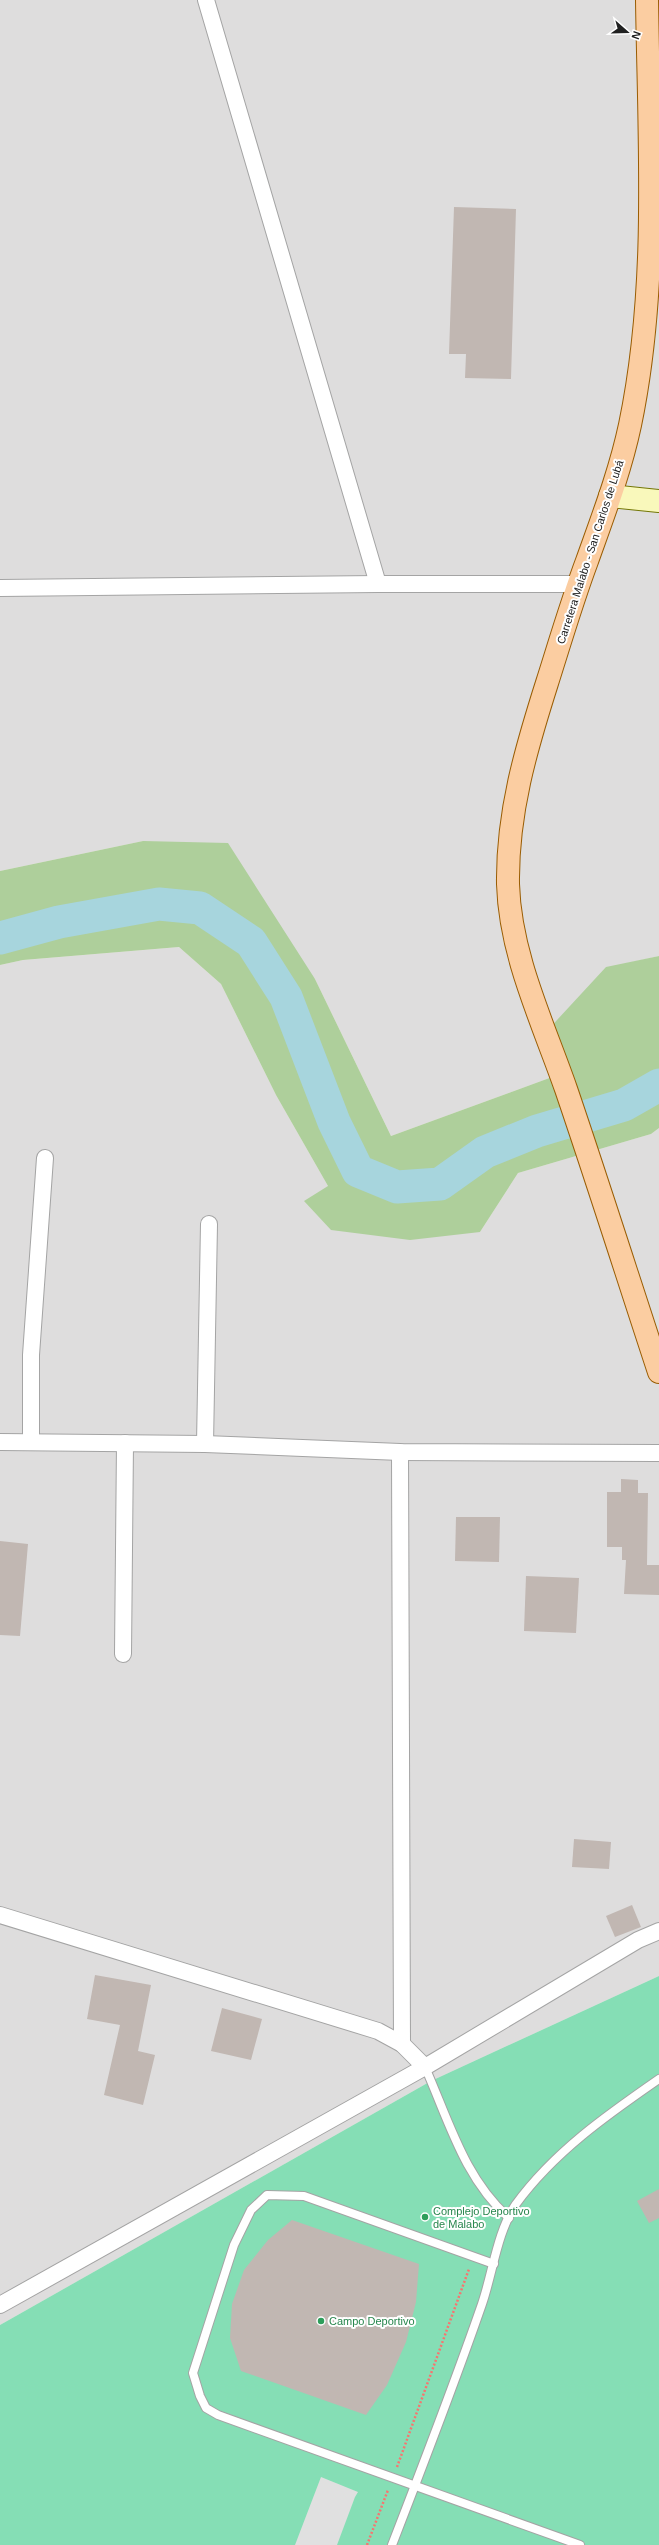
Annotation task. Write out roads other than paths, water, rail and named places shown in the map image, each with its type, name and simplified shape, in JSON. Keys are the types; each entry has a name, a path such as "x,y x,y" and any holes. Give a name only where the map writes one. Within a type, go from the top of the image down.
{"main road":[{"name":"Carretera Malabo - San Carlos de Lubá","path":"647,0 650,229 642,355 629,427 610,496 578,584 530,738 514,797 509,856 509,894 514,930 525,974 566,1090 659,1372"}],"street":[{"path":"206,0 378,584"},
{"path":"610,496 659,501"},
{"path":"0,588 378,584 578,584"},
{"path":"31,1442 31,1355 45,1158"},
{"path":"205,1444 208,1224"},
{"path":"0,1442 205,1444 400,1452 659,1453"},
{"path":"123,1654 126,1443"},
{"path":"400,1452 402,2044"},
{"path":"0,1915 378,2031 402,2044 425,2068"},
{"path":"3,2300 425,2068 638,1940 659,1932"}],"lane":[{"path":"425,2068 473,2176 493,2204 509,2218"},
{"path":"392,2545 482,2303 509,2218 515,2206 543,2172 575,2141 659,2079"},
{"path":"494,2264 304,2196 282,2194 267,2195 250,2210 234,2245 193,2373 200,2396 206,2408 256,2429 580,2545"}],"waterway":[{"path":"0,938 59,922 159,904 200,908 251,942 286,997 334,1122 358,1171 397,1187 440,1184 485,1152 537,1131 624,1105 659,1085"}],"place":[{"name":"Complejo Deportivo de Malabo","path":"425,2217"},
{"name":"Campo Deportivo","path":"321,2321"}]}
